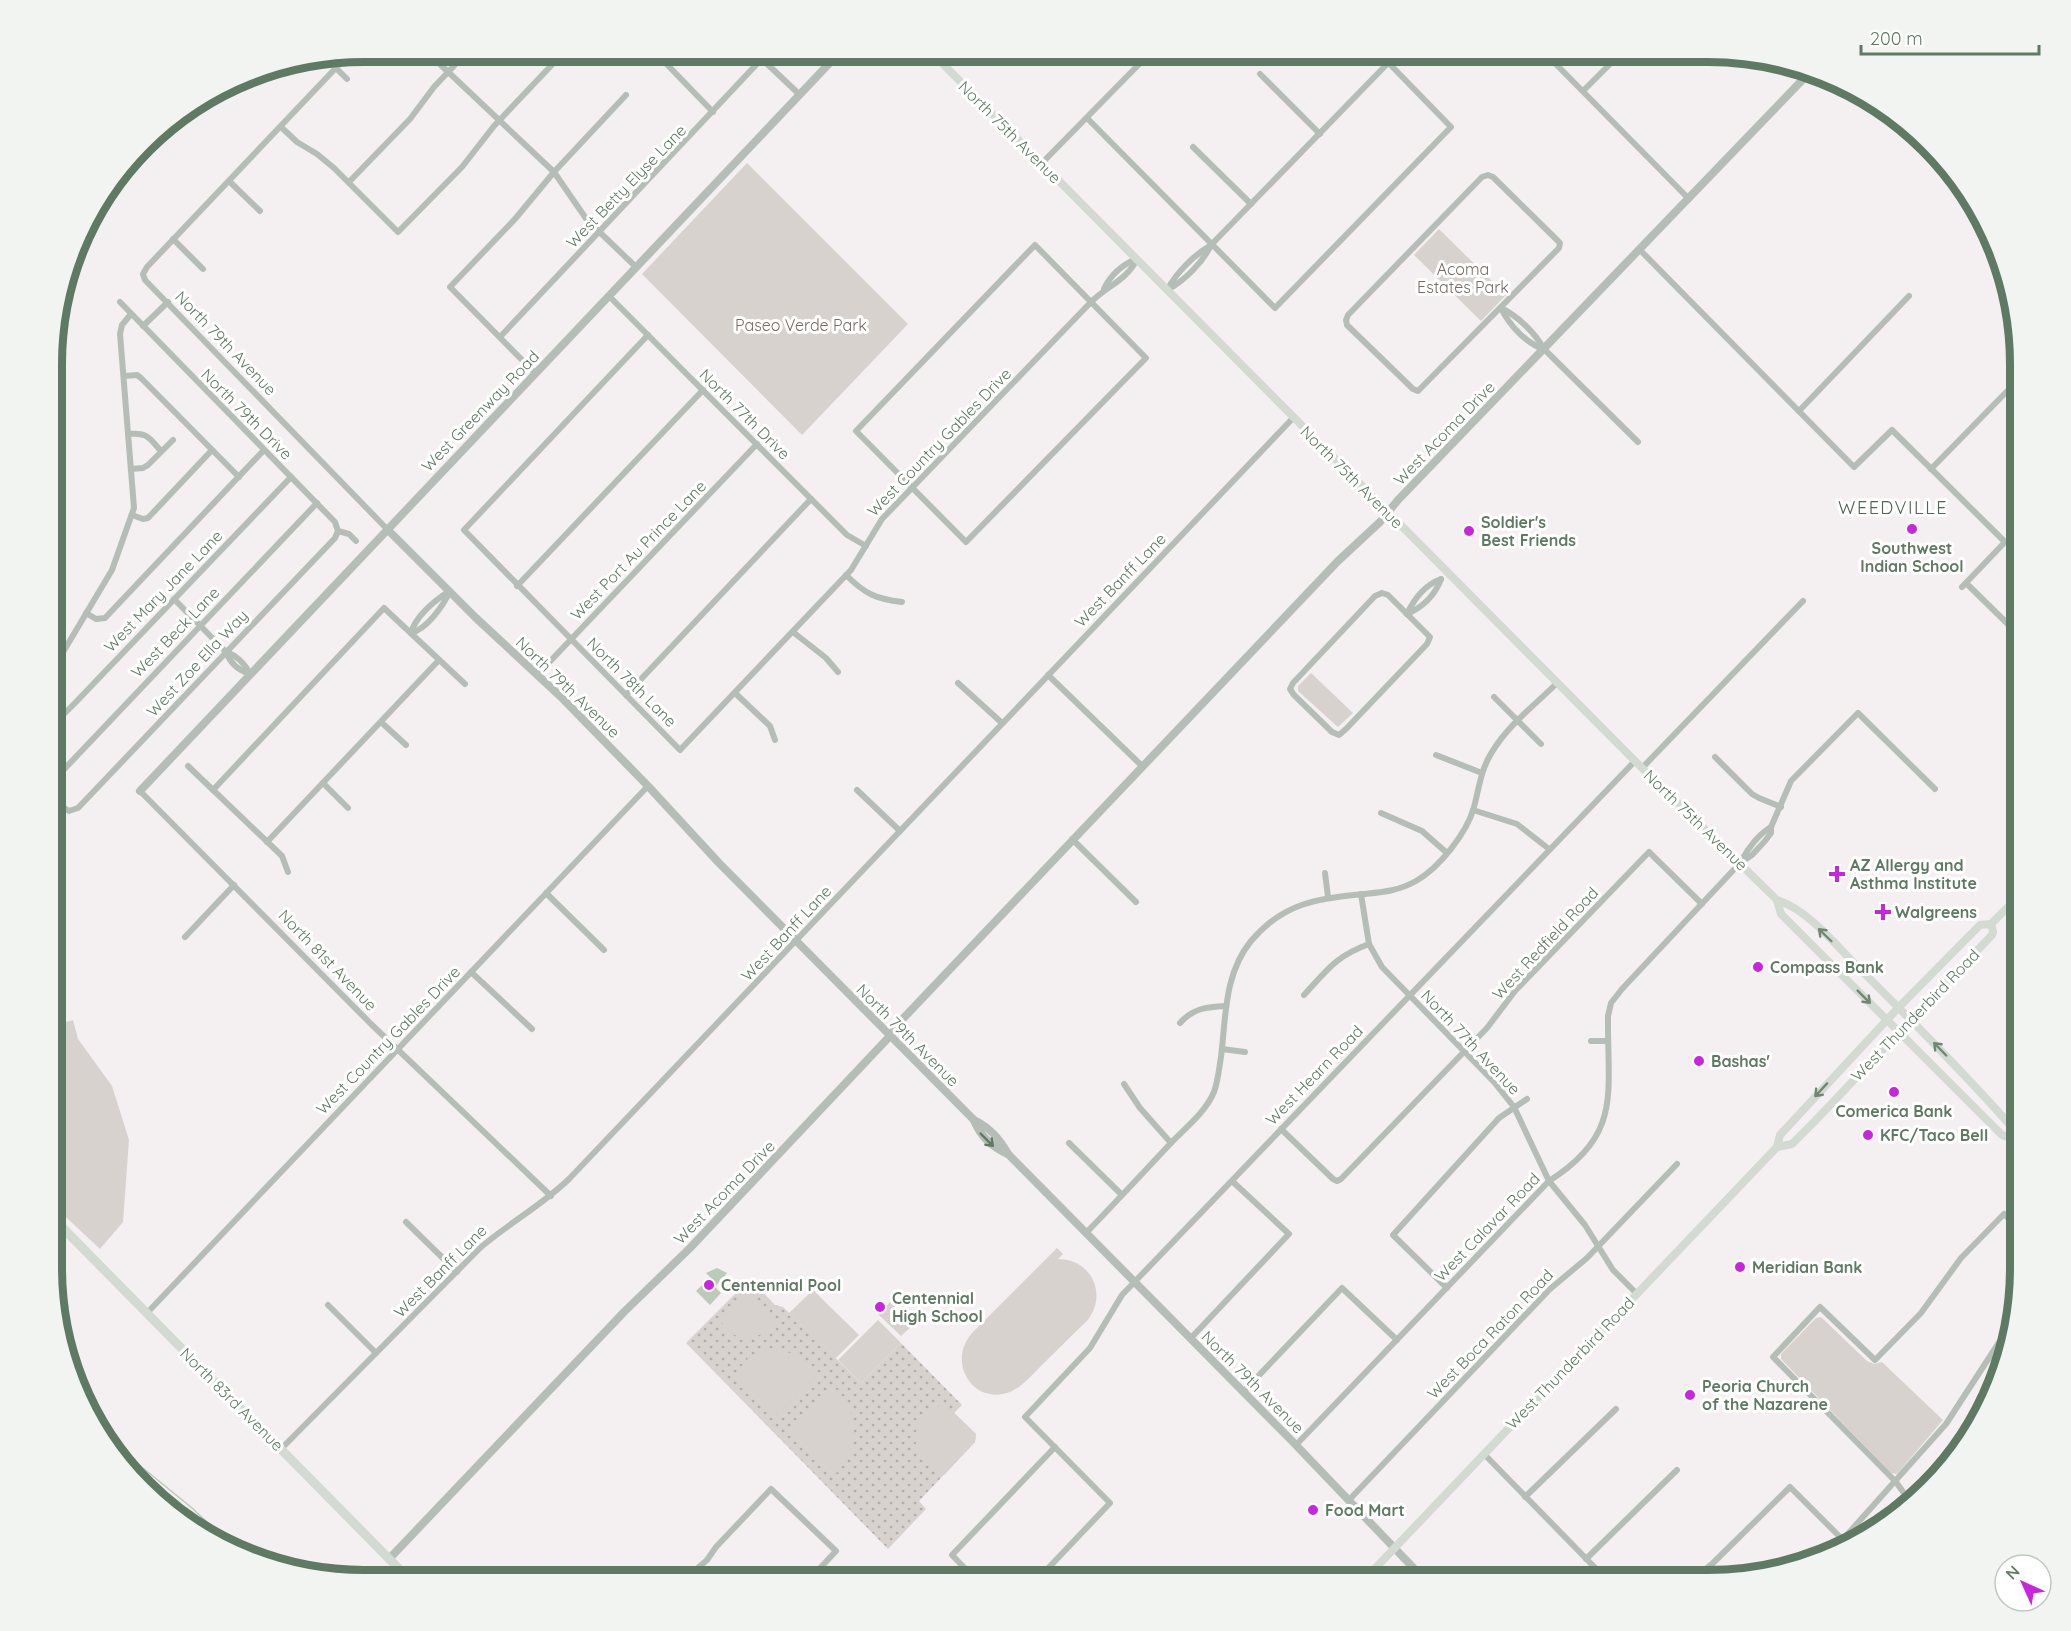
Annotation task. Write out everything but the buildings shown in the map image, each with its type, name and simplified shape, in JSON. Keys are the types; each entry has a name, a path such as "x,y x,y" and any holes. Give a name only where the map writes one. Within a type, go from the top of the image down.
{"main road":[{"name":"North 75th Avenue","path":"941,62 1638,765 1778,900 1790,904 1823,932 1910,1019 2010,1125"},
{"name":"North 75th Avenue","path":"1778,900 1781,914 2002,1135 2010,1138"},
{"name":"West Thunderbird Road","path":"1374,1570 1777,1147 1780,1135 1887,1020 1980,925 1991,924 2010,904"},
{"name":"West Thunderbird Road","path":"1777,1147 1792,1144 1992,935 1991,924"},
{"name":"North 83rd Avenue","path":"62,1227 400,1570"}],"street":[{"path":"203,269 173,239 341,62"},
{"path":"438,62 554,172 580,212 636,267"},
{"path":"349,182 410,119 458,62"},
{"path":"281,127 297,142 325,160 398,232 462,167 500,120 555,62"},
{"path":"665,62 713,112"},
{"name":"West Betty Elyse Lane","path":"500,337 759,62"},
{"path":"765,62 800,95"},
{"name":"West Greenway Road","path":"140,791 831,62"},
{"path":"1041,164 1141,62"},
{"path":"1554,62 1689,199"},
{"path":"1583,91 1612,62"},
{"path":"1087,118 1211,245 1275,308 1451,127 1388,63 1211,245 1175,278 1167,290"},
{"path":"336,68 347,79"},
{"path":"1260,74 1320,134"},
{"name":"West Acoma Drive","path":"389,1559 624,1312 690,1248 1072,839 1804,78"},
{"path":"535,373 450,287 515,219 554,172 626,95"},
{"path":"1193,147 1251,204"},
{"path":"1488,175 1493,177 1560,243 1559,248 1501,308 1418,391 1413,389 1347,325 1346,321 1348,315 1474,186 1488,175"},
{"path":"229,181 260,211"},
{"name":"North 79th Avenue","path":"173,239 147,267 143,274 145,280 387,529 476,618 538,674 648,786 719,863 974,1120 978,1130 996,1148 1008,1154 1191,1338 1415,1570"},
{"path":"1035,245 1091,302 1146,358 966,542 856,431 1035,245"},
{"path":"1640,250 1854,467 1892,430 2005,542 1964,585 2010,625"},
{"name":"West Country Gables Drive","path":"680,750 846,576 882,519 1104,289 1107,281 1126,263 1137,259"},
{"name":"North 77th Drive","path":"609,296 847,535 866,546"},
{"path":"1799,411 1909,297"},
{"name":"North 79th Drive","path":"120,302 317,503 335,522 339,531 349,534 356,541"},
{"path":"143,326 168,302"},
{"path":"1501,308 1511,313 1529,330 1544,349 1638,442"},
{"path":"1501,308 1506,318 1523,335 1534,345 1544,349"},
{"path":"62,654 112,570 132,515 134,502 120,334 122,325 131,314"},
{"path":"1523,335 1529,330"},
{"name":"North 78th Lane","path":"648,335 464,530 680,750"},
{"path":"124,376 137,375 141,378 239,477"},
{"path":"517,586 704,390"},
{"path":"1931,469 2010,391"},
{"name":"West Banff Lane","path":"281,1449 496,1234 551,1196 1294,417"},
{"path":"128,434 146,435 162,452"},
{"path":"131,469 143,468 173,440"},
{"name":"West Port Au Prince Lane","path":"538,674 757,444"},
{"path":"132,515 143,519 148,518 212,450"},
{"path":"86,613 96,619 105,618 264,450"},
{"name":"West Mary Jane Lane","path":"62,716 291,477"},
{"path":"626,695 811,499"},
{"name":"West Beck Lane","path":"62,772 317,503"},
{"name":"West Zoe Ella Way","path":"62,807 72,811 85,800 339,531"},
{"path":"846,576 869,595 879,599 902,602"},
{"path":"1441,579 1438,589 1419,608 1407,614 1413,602 1431,583 1441,579"},
{"path":"411,633 413,625 438,598 450,591"},
{"path":"1382,592 1407,614 1430,637 1427,644 1339,735 1332,732 1294,695 1290,689 1293,683 1382,592"},
{"path":"174,599 226,652 235,656 246,666 250,674"},
{"name":"West Hearn Road","path":"1055,1447 1025,1417 1090,1348 1122,1295 1549,849 1638,765 1803,601"},
{"path":"213,790 384,608 465,684"},
{"path":"793,632 826,658 838,672"},
{"path":"267,842 439,660"},
{"path":"1048,675 1142,766"},
{"path":"958,683 1002,723"},
{"path":"1086,1233 1198,1115 1214,1092 1219,1073 1226,1006 1237,962 1253,938 1286,910 1328,897 1396,891 1426,874 1447,853 1463,832 1473,810 1482,773 1501,737 1557,683"},
{"path":"735,693 770,726 775,740"},
{"path":"1494,697 1541,744"},
{"name":"West Calavar Road","path":"1296,1445 1549,1181 1571,1167 1585,1154 1600,1130 1608,1098 1609,1009 1616,995 1740,863 1752,855 1765,841 1771,833 1771,827 1795,776 1858,713 1935,789"},
{"path":"381,722 406,746"},
{"path":"1436,755 1482,773"},
{"path":"1714,757 1752,794 1782,807"},
{"path":"188,766 282,856 288,872"},
{"path":"323,783 348,808"},
{"name":"West Country Gables Drive","path":"147,1313 648,786"},
{"path":"856,790 900,831"},
{"name":"North 81st Avenue","path":"140,791 397,1050 551,1196"},
{"path":"1473,810 1517,824 1549,849"},
{"path":"1381,813 1422,831 1447,853"},
{"path":"1072,839 1136,902"},
{"name":"West Redfield Road","path":"1281,1129 1337,1181 1341,1179 1488,1028 1515,991 1649,852 1702,904"},
{"path":"1325,873 1328,897"},
{"path":"185,937 234,885"},
{"path":"546,893 604,950"},
{"name":"North 77th Avenue","path":"1360,894 1369,944 1382,967 1494,1082 1514,1107 1549,1181 1585,1225 1613,1269 1636,1293"},
{"path":"1304,995 1328,968 1348,952 1369,944"},
{"path":"471,972 532,1029"},
{"path":"1180,1023 1188,1014 1203,1007 1226,1006"},
{"path":"1591,1041 1608,1041"},
{"path":"1222,1049 1245,1052"},
{"path":"1124,1084 1140,1108 1171,1143"},
{"path":"1447,1288 1393,1235 1499,1118 1527,1099"},
{"path":"1069,1143 1122,1195"},
{"name":"West Boca Raton Road","path":"1349,1500 1550,1289 1576,1269 1677,1164"},
{"path":"1191,1338 1289,1234 1232,1180"},
{"path":"1906,1496 1896,1482 1773,1357 1820,1307 1875,1360 1921,1313 1961,1258 2004,1214 2010,1220"},
{"path":"406,1222 457,1272"},
{"path":"1243,1392 1342,1288 1397,1340"},
{"path":"328,1305 376,1353"},
{"path":"1848,1534 1946,1424 2001,1340"},
{"path":"1525,1497 1616,1409"},
{"path":"966,1570 952,1555 1055,1447 1110,1503 1046,1570"},
{"path":"1484,1454 1596,1570"},
{"path":"1586,1559 1677,1470"},
{"path":"1704,1570 1722,1555 1790,1486 1841,1538"},
{"path":"696,1570 771,1489 836,1551 818,1570"}],"green space":[{"name":"Paseo Verde Park","path":"747,163 908,324 802,435 642,274"},
{"name":"Acoma Estates Park","path":"1439,229 1506,295 1481,321 1414,255"},
{"path":"1311,673 1353,713 1338,727 1298,691 1298,686"},
{"path":"73,1020 78,1039 112,1086 129,1140 123,1222 100,1249 62,1213 62,1023"},
{"path":"1057,1248 1063,1254 1058,1259 1080,1265 1093,1280 1096,1300 1093,1311 1087,1321 1016,1389 998,1395 976,1388 968,1379 963,1368 962,1356 965,1344 973,1332"},
{"path":"747,1282 753,1282 775,1305 783,1307 861,1383 901,1343 962,1405 954,1413 976,1434 975,1442 919,1501 926,1509 888,1549 686,1343"},
{"path":"813,1290 859,1335 835,1359 789,1313"},
{"path":"746,1298 751,1298 775,1323 762,1334 747,1337 732,1334 721,1321"},
{"path":"890,1302 913,1325 901,1336 878,1314"},
{"path":"1821,1317 1867,1361 1874,1364 1882,1362 1943,1420 1897,1474 1891,1473 1781,1359 1781,1354 1816,1318"},
{"path":"878,1320 901,1343 861,1383 838,1360"},
{"path":"763,1350 787,1352 794,1355 805,1363 816,1376 778,1414 769,1414 733,1377 749,1357"},
{"path":"833,1386 849,1408 854,1432 848,1455 833,1477 790,1434 790,1428"},
{"path":"944,1403 976,1434 975,1442 944,1475 922,1457 916,1445 915,1434 922,1416"}],"water":[{"name":"Centennial Pool","path":"717,1268 727,1273 715,1287 721,1293 710,1305 696,1291 707,1280 712,1284 714,1281 706,1273"}],"waterway":[{"path":"125,1454 217,1532"}],"place":[{"name":"Southwest Indian School","path":"1912,529"},
{"name":"Soldier's Best Friends","path":"1469,531"},
{"name":"AZ Allergy and Asthma Institute","path":"1837,874"},
{"name":"Walgreens","path":"1883,912"},
{"name":"Compass Bank","path":"1758,967"},
{"name":"Bashas'","path":"1699,1061"},
{"name":"Comerica Bank","path":"1894,1092"},
{"name":"KFC/Taco Bell","path":"1868,1135"},
{"name":"Meridian Bank","path":"1740,1267"},
{"name":"Centennial Pool","path":"709,1285"},
{"name":"Centennial High School","path":"880,1307"},
{"name":"Peoria Church of the Nazarene","path":"1690,1395"},
{"name":"Food Mart","path":"1313,1510"}],"district":[{"name":"WEEDVILLE","path":"1893,507"}]}
